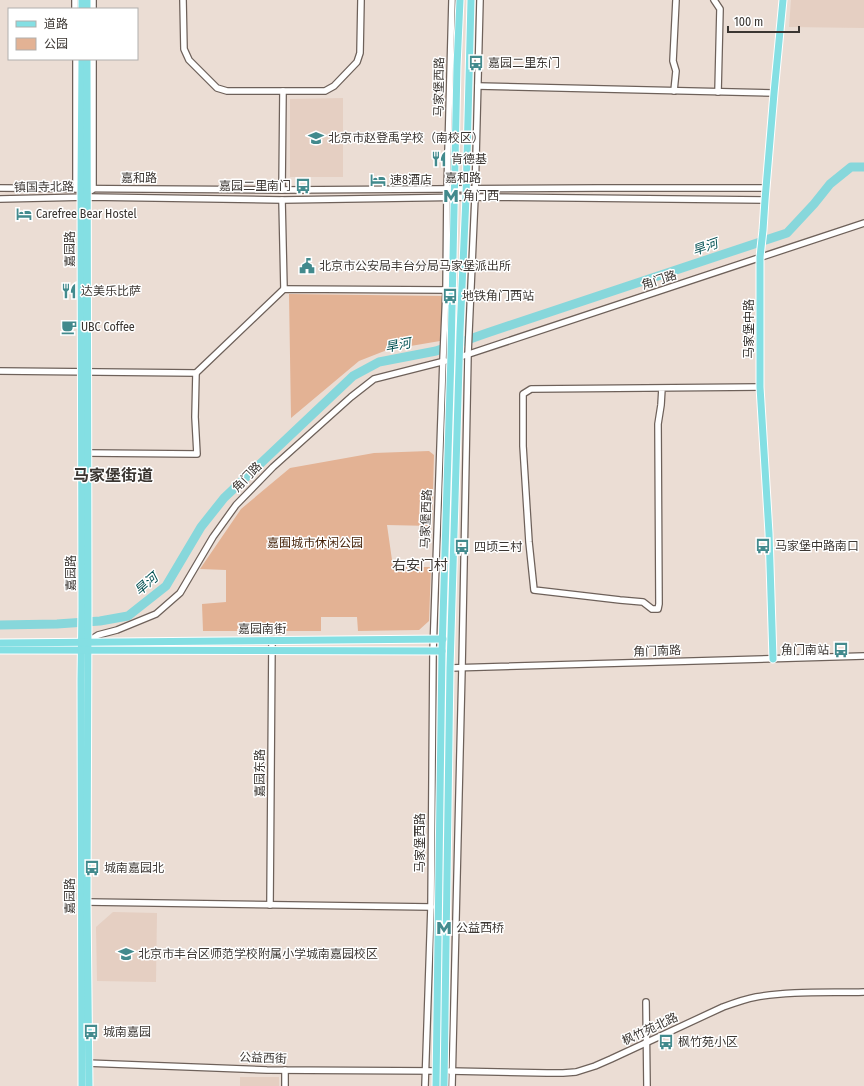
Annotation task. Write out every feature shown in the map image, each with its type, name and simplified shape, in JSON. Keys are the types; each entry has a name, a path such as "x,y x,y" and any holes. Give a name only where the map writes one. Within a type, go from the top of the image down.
{"main road":[{"name":"马家堡西路","path":"444,1086 441,1071 442,652 452,334 451,189 460,0"},
{"name":"马家堡西路","path":"436,1086 441,1071 450,668 464,353 460,332 466,197 471,0"},
{"name":"马家堡中路","path":"773,659 769,534 760,387 760,255 783,0"},
{"path":"82,60 84,189"},
{"path":"84,189 87,60"},
{"name":"嘉园路","path":"84,189 85,608"},
{"name":"嘉园路","path":"84,371 88,453 84,638 85,1063 88,1086"},
{"name":"嘉园南街","path":"84,638 272,640 443,639"},
{"name":"角门路","path":"0,643 84,638"},
{"path":"0,650 84,650"},
{"name":"嘉园路","path":"82,1086 85,1063 87,902 84,650"},
{"name":"嘉园南街","path":"84,650 442,652"}],"street":[{"path":"183,0 184,49 189,60 217,88 227,91 325,90 334,86 357,62 360,53 361,0"},
{"name":"马家堡西路","path":"451,189 452,0"},
{"name":"马家堡西路","path":"452,1086 462,668 464,353 468,331 475,197 480,0"},
{"path":"674,91 676,71 673,60 676,0"},
{"path":"714,0 720,8 718,92"},
{"path":"76,60 84,189"},
{"path":"84,189 93,60"},
{"path":"478,86 774,93"},
{"path":"282,91 282,190"},
{"name":"镇国寺北路","path":"0,188 84,189"},
{"name":"嘉和路","path":"84,189 282,190 466,188 766,188"},
{"name":"嘉和路","path":"84,197 282,200 475,197 765,200"},
{"name":"镇国寺北路","path":"0,199 84,197"},
{"name":"马家堡西路","path":"425,1086 431,907 433,640 443,360 451,198"},
{"path":"282,200 284,289"},
{"name":"角门路","path":"464,353 526,336 760,255 864,223"},
{"path":"0,371 196,373 284,289 446,290"},
{"name":"角门路","path":"84,638 117,630 156,614 180,593 214,537 236,505 273,467 374,379 451,357"},
{"path":"88,453 197,454 195,417 196,373"},
{"path":"662,388 658,424 658,609 652,609 643,602 534,590 523,446 523,394 530,389 760,387"},
{"name":"嘉园东路","path":"270,905 272,640"},
{"name":"角门南路","path":"450,668 864,656"},
{"path":"87,902 431,907"},
{"name":"枫竹苑北路","path":"441,1071 547,1073 576,1072 595,1066 739,1001 755,997 792,994 864,992"},
{"path":"646,1002 647,1086"},
{"name":"公益西街","path":"85,1063 285,1070 441,1071"},
{"path":"285,1070 285,1086"}],"shaded area":[{"path":"791,0 864,0 864,28 789,27"},
{"name":"北京市赵登禹学校（南校区）","path":"343,98 343,177 290,177 290,99"},
{"name":"北京市丰台区师范学校附属小学城南嘉园校区","path":"113,912 157,913 156,982 97,981 96,927"},
{"path":"240,1077 279,1077 279,1086 240,1086"}],"green space":[{"path":"289,294 443,296 440,341 387,350 359,361 291,418"},
{"name":"嘉囿城市休闲公园","path":"429,451 434,455 432,526 387,525 393,567 431,567 429,621 419,630 358,631 357,617 321,617 321,631 203,631 202,604 226,602 226,570 200,569 241,509 290,468 374,453"}],"waterway":[{"name":"旱河","path":"0,625 57,624 100,621 128,616 166,586 201,527 224,498 353,376 379,362 436,351 787,233 830,184 851,167 864,167"}],"place":[{"name":"嘉园二里东门","path":"476,63"},
{"name":"北京市赵登禹学校（南校区）","path":"316,138"},
{"name":"肯德基","path":"439,159"},
{"name":"速8酒店","path":"378,180"},
{"name":"嘉园二里南门","path":"303,186"},
{"name":"角门西","path":"451,196"},
{"name":"Carefree Bear Hostel","path":"24,214"},
{"name":"北京市公安局丰台分局马家堡派出所","path":"307,266"},
{"name":"达美乐比萨","path":"69,291"},
{"name":"地铁角门西站","path":"450,296"},
{"name":"UBC Coffee","path":"69,327"},
{"name":"马家堡中路南口","path":"763,546"},
{"name":"四顷三村","path":"462,547"},
{"name":"角门南站","path":"841,650"},
{"name":"城南嘉园北","path":"92,868"},
{"name":"公益西桥","path":"444,928"},
{"name":"北京市丰台区师范学校附属小学城南嘉园校区","path":"126,954"},
{"name":"城南嘉园","path":"91,1032"},
{"name":"枫竹苑小区","path":"666,1042"}],"district":[{"name":"马家堡街道","path":"113,475"},
{"name":"右安门村","path":"420,565"}]}
